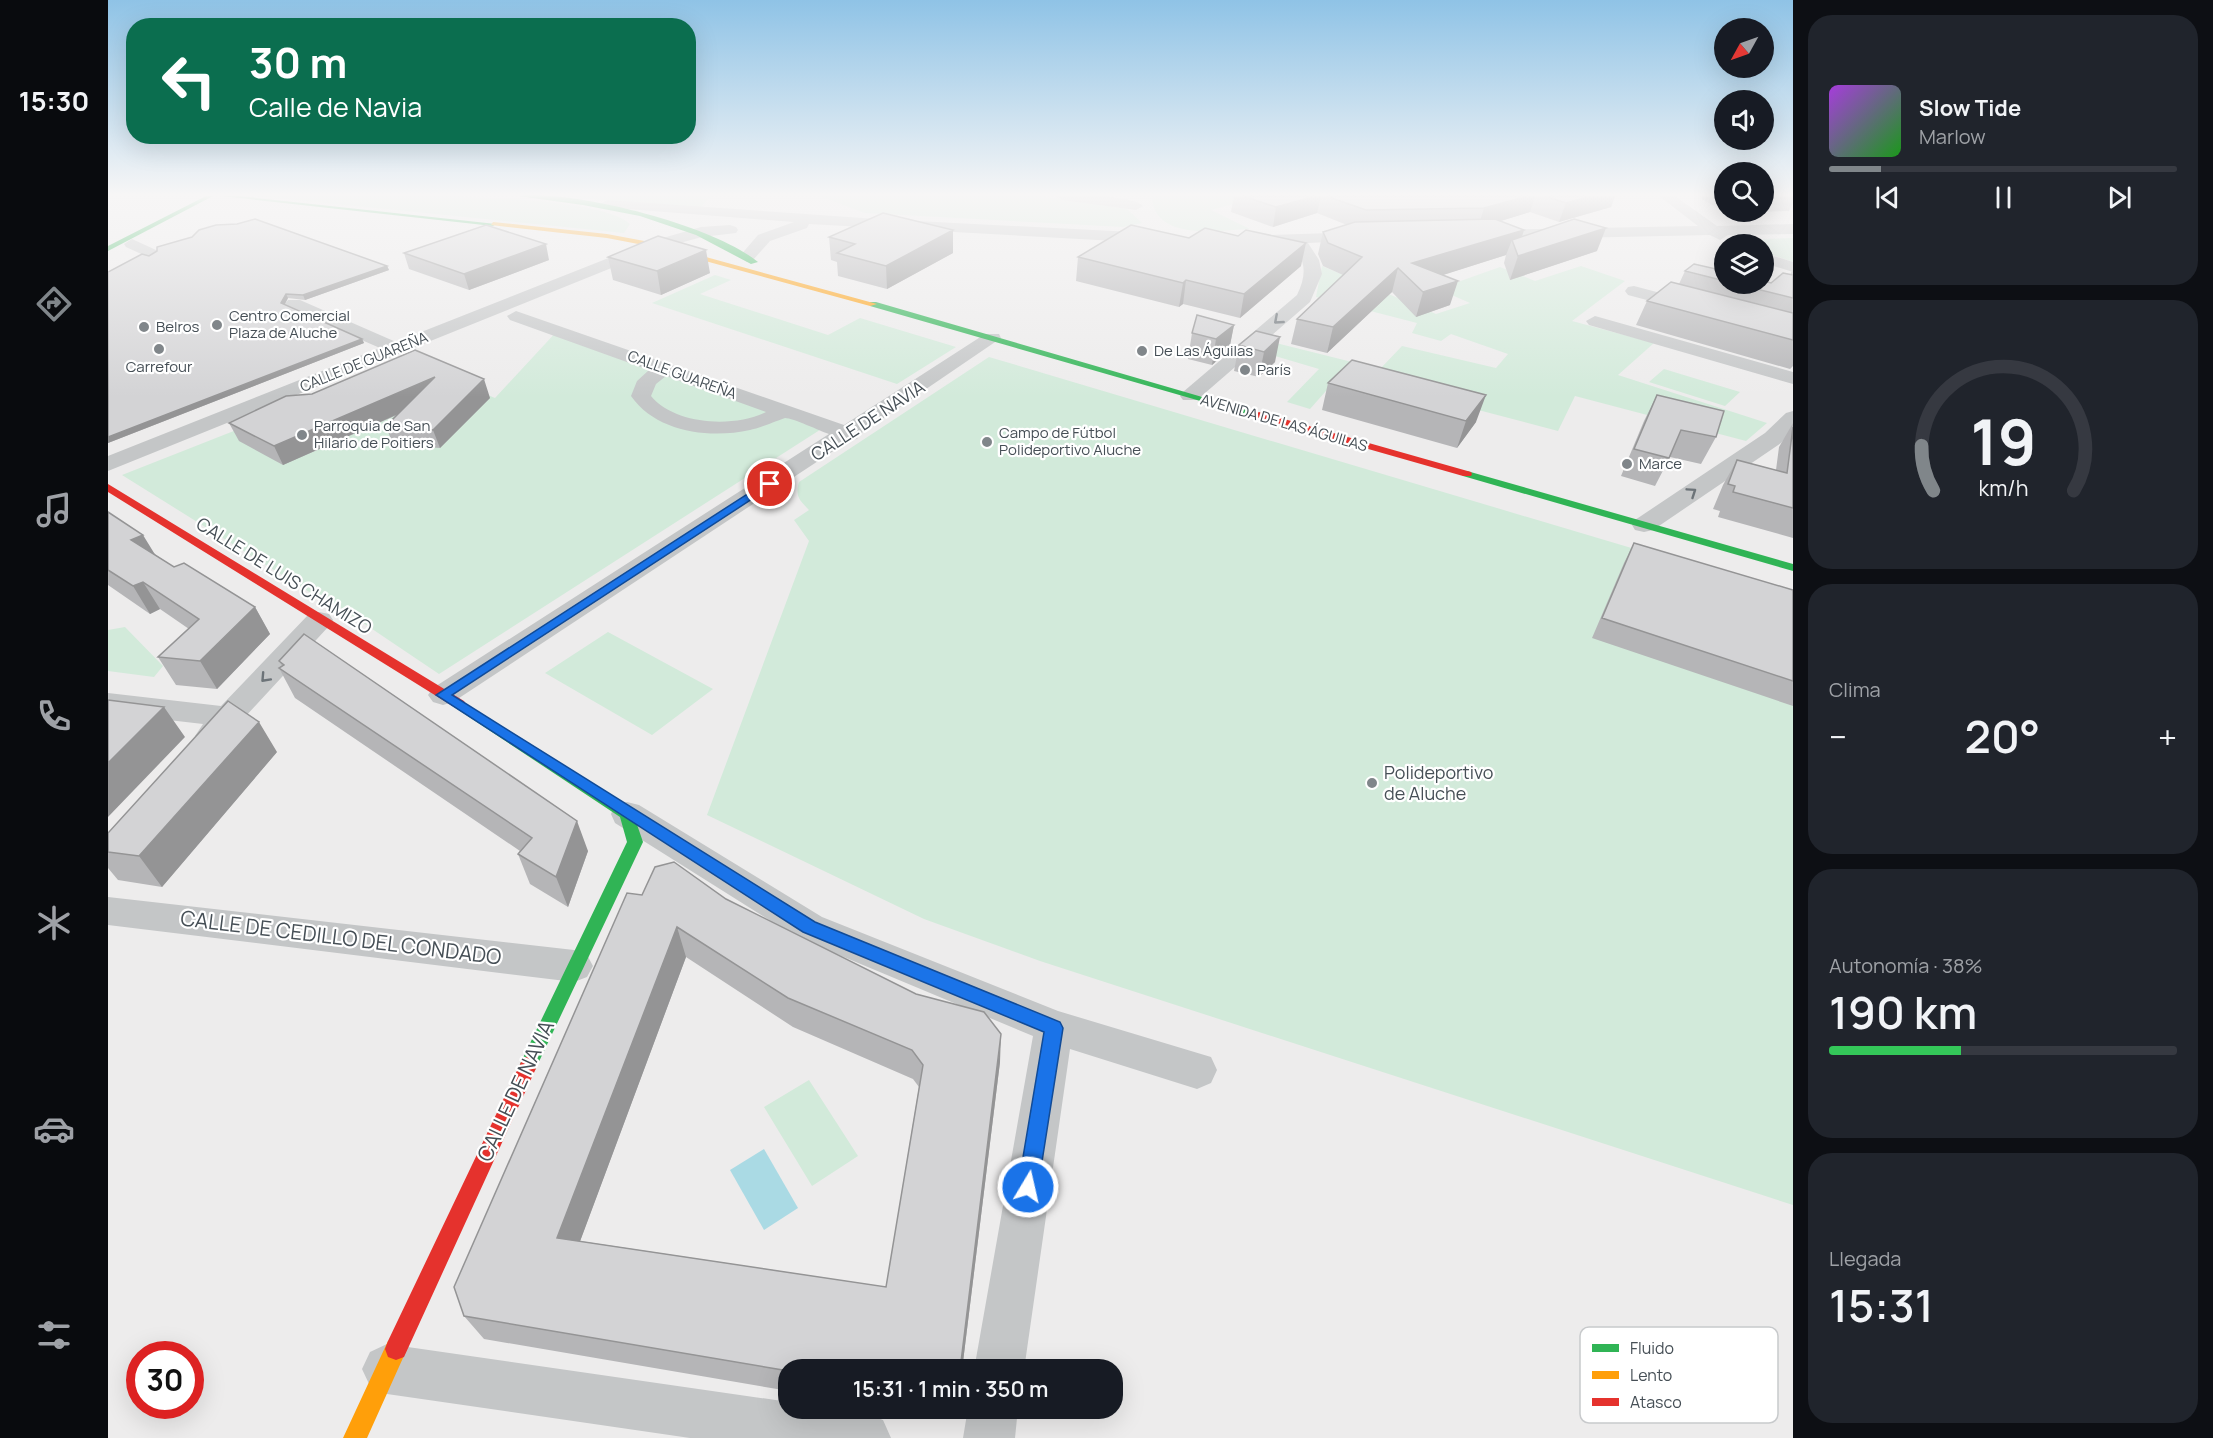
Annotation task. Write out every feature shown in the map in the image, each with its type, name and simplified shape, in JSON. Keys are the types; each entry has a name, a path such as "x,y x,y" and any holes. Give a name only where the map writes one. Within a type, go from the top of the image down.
{"street":[{"name":"CALLE DE GUAREÑA","path":"108,464 611,263"},
{"name":"AVENIDA DE LAS ÁGUILAS","path":"726,263 1793,568"},
{"name":"AVENIDA DE LAS ÁGUILAS","path":"756,263 776,276"},
{"path":"1190,396 1304,298 1314,280 1311,263"},
{"path":"1634,291 1714,312"},
{"path":"294,304 397,349"},
{"name":"CALLE GUAREÑA","path":"516,316 849,434"},
{"path":"1595,321 1793,378"},
{"name":"CALLE DE NAVIA","path":"443,695 849,434 992,338"},
{"path":"663,368 647,381 641,396 647,407 667,419 701,426 732,426 762,421 783,410"},
{"path":"1644,525 1773,438 1793,417"},
{"name":"CALLE DE LUIS CHAMIZO","path":"108,487 443,695"},
{"path":"188,760 319,620"},
{"path":"443,695 627,814 809,927 1054,1028 1197,1070"},
{"path":"108,703 228,717"},
{"name":"CALLE DE NAVIA","path":"355,1438 574,966 635,843 627,814"},
{"name":"CALLE DE CEDILLO DEL CONDADO","path":"108,910 574,966"},
{"path":"1001,1359 1054,1028"},
{"path":"387,1369 865,1438"},
{"path":"989,1438 992,1419"}],"green space":[{"path":"1322,266 1436,314 1470,303 1438,289 1500,267 1535,281 1581,266 1625,281 1572,321 1654,343 1618,375 1767,423 1746,441 1575,396 1558,431 1341,374 1310,409 1287,402 1319,369 1265,353 1276,343 1380,369 1402,346 1496,368 1508,354 1451,334 1441,341 1412,333 1417,323 1316,297"},
{"path":"715,275 731,280 700,294 828,335 860,318 956,347 897,384 652,303"},
{"path":"558,330 826,426 439,674 335,604 311,593 122,475 409,362 495,398"},
{"name":"Polideportivo de Aluche","path":"989,357 1793,596 1793,1205 1040,961 924,919 707,815 809,541 794,520 809,510 799,498 797,491 799,482"},
{"path":"1664,369 1740,392 1725,406 1649,382"},
{"path":"125,627 163,666 154,677 108,671 108,630"},
{"path":"608,632 713,689 652,735 545,673"},
{"path":"809,1080 858,1156 812,1186 764,1107"}],"water":[{"path":"764,1149 798,1208 764,1230 730,1170"}],"building":[{"name":"Centro Comercial Plaza de Aluche","path":"125,263 379,263 387,266 303,295 286,294 281,303 362,339 108,437 108,272"},
{"path":"433,263 494,263 464,274"},
{"path":"629,263 675,263 657,271"},
{"path":"875,263 891,263 886,266"},
{"path":"1103,263 1282,263 1244,294 1186,280 1183,283"},
{"path":"1356,263 1412,263 1458,281 1423,292 1398,268 1333,327 1297,319"},
{"path":"1694,264 1714,269 1714,278 1685,271"},
{"path":"1783,273 1793,275 1793,298 1774,293 1774,280"},
{"path":"1671,282 1793,313 1793,340 1647,301"},
{"path":"1197,315 1234,325 1216,339 1192,333"},
{"path":"1256,331 1280,337 1264,352 1239,345"},
{"path":"415,350 484,379 433,430 386,426 435,377 274,446 229,423 286,396 312,394"},
{"path":"1352,360 1486,395 1466,421 1328,383"},
{"path":"1657,395 1724,411 1716,437 1681,430 1669,458 1634,449"},
{"path":"1793,427 1793,508 1733,492 1735,486 1728,484 1737,460 1787,473"},
{"path":"108,512 143,535 131,540 174,567 184,563 255,607 200,661 158,657 199,619 143,582 133,586 108,570"},
{"path":"1634,543 1793,590 1793,681 1602,618"},
{"path":"304,634 577,821 556,877 518,854 532,838 279,668 284,665 279,661"},
{"path":"108,700 164,707 108,763"},
{"path":"228,701 259,722 139,856 108,852 108,833"},
{"path":"674,862 726,899 916,994 984,1012 1001,1034 961,1359 778,1359 778,1369 464,1316 454,1287 627,893 642,895 655,867","holes":["677,927 788,998 912,1050 923,1065 886,1287 557,1238"]}],"traffic: fast":[{"path":"873,304 1259,415"},
{"path":"1467,474 1793,568"},
{"path":"459,704 627,814 635,842 529,1064"}],"traffic: slow":[{"path":"722,263 873,304"},
{"path":"355,1438 396,1349"}],"traffic: jam":[{"path":"1259,415 1467,474"},
{"path":"108,487 459,704"},
{"path":"396,1349 529,1064"}],"place":[{"name":"Centro Comercial Plaza de Aluche","path":"217,325"},
{"name":"Belros","path":"144,327"},
{"name":"Carrefour","path":"159,349"},
{"name":"De Las Águilas","path":"1142,351"},
{"name":"París","path":"1245,370"},
{"name":"Parroquia de San Hilario de Poitiers","path":"302,435"},
{"name":"Campo de Fútbol Polideportivo Aluche","path":"987,442"},
{"name":"Marce","path":"1627,464"},
{"name":"Polideportivo de Aluche","path":"1372,783"}],"route":[{"path":"770,484 443,695 627,814 809,927 1054,1028 1028,1187"}]}
